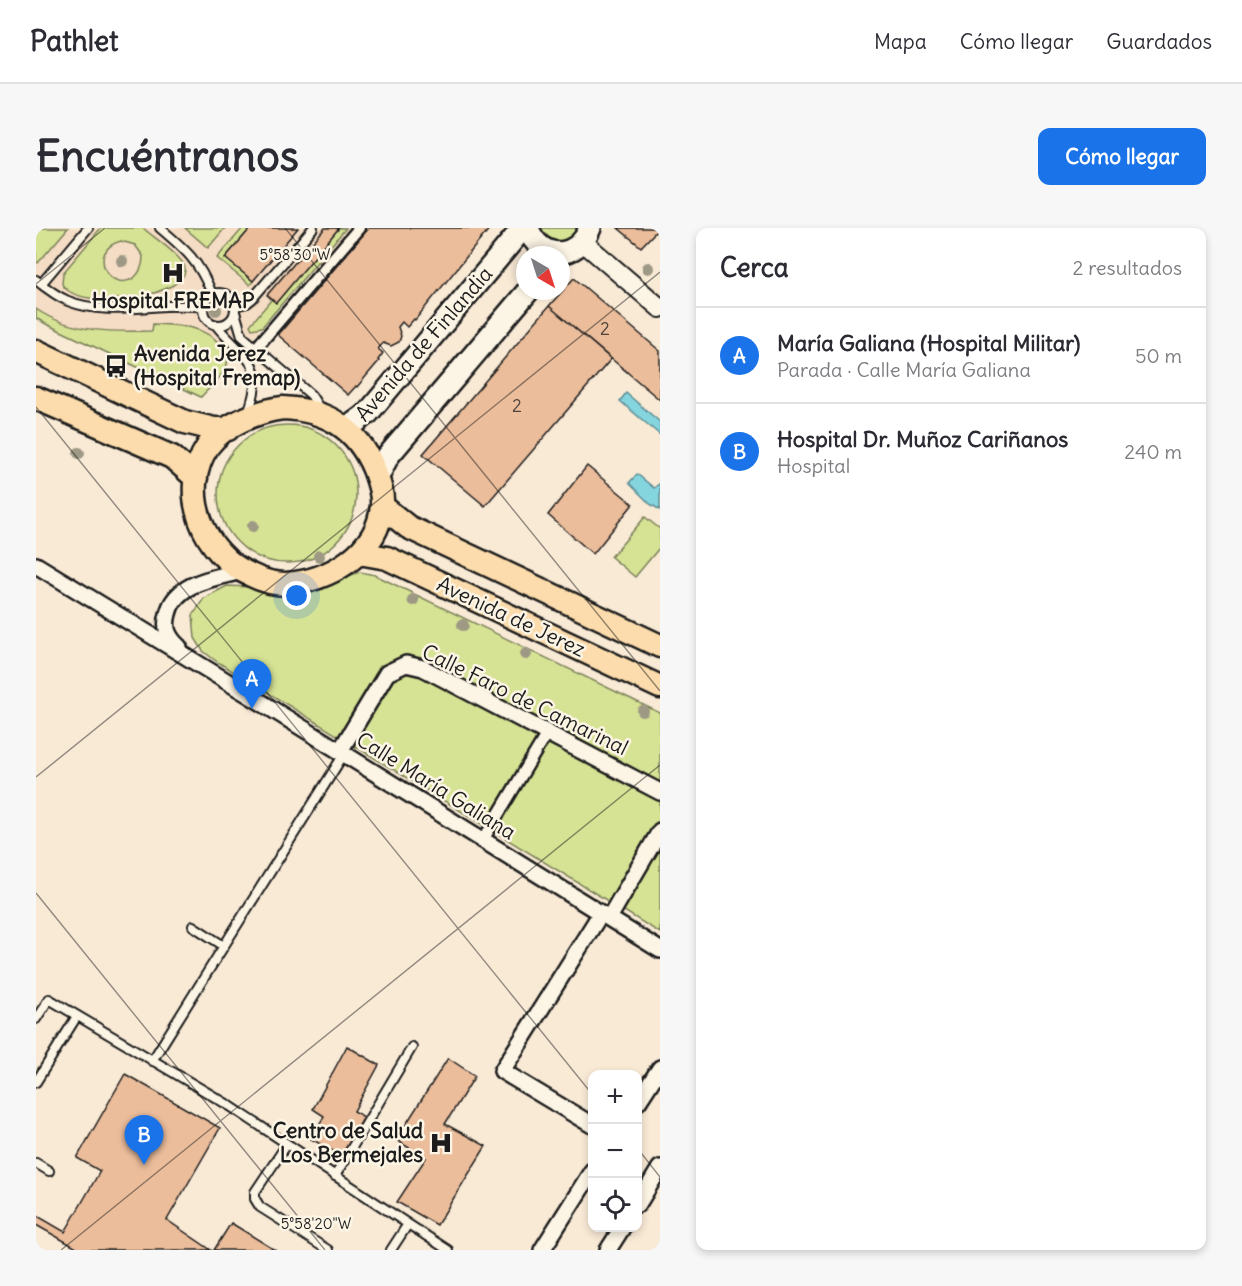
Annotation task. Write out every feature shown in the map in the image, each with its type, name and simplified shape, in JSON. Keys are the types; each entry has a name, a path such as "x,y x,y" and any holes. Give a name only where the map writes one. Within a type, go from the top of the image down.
{"main road":[{"name":"Avenida de Finlandia","path":"335,422 353,424 368,413 523,228"},
{"path":"528,228 540,246"},
{"path":"570,250 586,235"},
{"name":"Avenida de Finlandia","path":"377,478 388,456 520,300"},
{"path":"36,351 185,422 203,427 236,424"},
{"path":"36,398 172,457 196,478"},
{"path":"302,409 335,422 362,446 377,478 382,506 378,525 360,553 337,569 302,582 283,584 262,580 242,571 223,558 204,531 196,507 196,478 209,445 236,424 270,410 302,409"},
{"name":"Avenida de Jerez","path":"382,506 408,528 660,646"},
{"name":"Avenida de Jerez","path":"360,553 387,558 660,687"}],"street":[{"path":"256,348 359,228"},
{"path":"586,235 660,308"},
{"name":"Calle María Galiana","path":"36,565 660,950"},
{"name":"Calle María Galiana","path":"190,658 171,640 165,625 169,606 182,591 196,583 242,571"},
{"name":"Calle Faro de Camarinal","path":"342,752 387,673 406,664 423,668 660,792"},
{"path":"483,840 547,733"},
{"path":"590,1124 502,1071 660,831"},
{"path":"642,1096 660,1068"},
{"path":"642,1197 660,1169"},
{"path":"542,1250 588,1177"},
{"path":"608,1250 619,1232"}],"lane":[{"path":"88,228 38,282 67,301 98,308 187,305 203,307"},
{"path":"160,228 193,258 212,294"},
{"path":"216,325 228,322 235,309 252,299 313,228"},
{"path":"212,294 224,293 233,301 240,333 311,395 335,422"},
{"path":"212,294 203,307 206,318 244,352 254,369 254,390 236,424"},
{"path":"152,1061 342,752"},
{"path":"193,926 224,946"},
{"path":"36,1019 49,999 230,1106 448,1250"},
{"path":"36,1082 77,1016"},
{"path":"335,1176 412,1047"},
{"path":"287,1144 255,1192 255,1199 260,1207 328,1250"},
{"path":"36,1163 49,1171"},
{"path":"391,1250 408,1224"}],"shaded area":[{"name":"Hospital FREMAP","path":"36,228 349,228 201,397 36,318"}],"green space":[{"path":"36,228 68,228 38,263 36,261"},
{"path":"101,228 143,228 171,250 184,265 183,276 173,285 155,293 111,299 90,298 72,293 62,284 63,273","holes":["121,241 135,245 143,256 141,268 134,278 125,281 116,280 105,269 103,261 105,253 110,246"]},
{"path":"185,228 225,228 208,248"},
{"path":"243,228 249,230 225,258 253,281 250,285 217,258"},
{"path":"339,228 346,228 262,327 252,329 250,325 272,299 276,302"},
{"path":"540,228 578,228 570,239 556,242 543,235"},
{"path":"36,309 63,323 92,329 152,331 153,324 199,330 208,334 222,347 227,364 220,377 201,397 46,324 36,318"},
{"path":"287,425 313,430 336,445 351,468 356,494 351,520 336,543 313,558 287,563 261,558 238,543 223,520 218,494 223,468 238,445 261,430"},
{"path":"645,517 660,529 660,547 635,577 611,557"},
{"path":"360,572 375,575 660,713 660,933 216,661 203,651 195,638 193,615 204,598 227,586 251,587 280,595 308,595 339,579"}],"water":[{"path":"626,393 660,422 660,435 620,401"},
{"path":"637,474 654,488 660,483 660,510 650,504 629,483"}],"building":[{"path":"247,228 298,228 253,281 225,258 249,230"},
{"path":"325,228 339,228 276,303 267,295"},
{"path":"369,228 490,228 415,320 407,327 402,322 398,327 401,336 399,342 391,346 383,343 378,349 383,353 379,361 348,395 278,335"},
{"path":"618,228 659,228 641,247"},
{"path":"574,278 660,351 660,400 549,306 554,300 570,300 570,282"},
{"path":"549,306 611,359 485,506 423,454"},
{"path":"587,466 633,504 593,554 548,515"},
{"path":"347,1046 379,1065 354,1111 364,1117 342,1156 311,1139 324,1116 313,1109"},
{"name":"Centro de Salud Los Bermejales","path":"448,1058 475,1076 445,1124 486,1146 437,1225 397,1202 426,1158 396,1140"},
{"path":"125,1074 220,1128 167,1220 211,1250 80,1250 36,1225 36,1215 65,1232 100,1171 77,1158"},
{"path":"231,1223 275,1250 214,1250"}],"place":[{"name":"Hospital FREMAP","path":"173,273"},
{"name":"Avenida Jerez (Hospital Fremap)","path":"116,366"},
{"name":"María Galiana (Hospital Militar)","path":"252,709"},
{"name":"Centro de Salud Los Bermejales","path":"441,1143"},
{"name":"Hospital Dr. Muñoz Cariñanos","path":"144,1165"}]}
